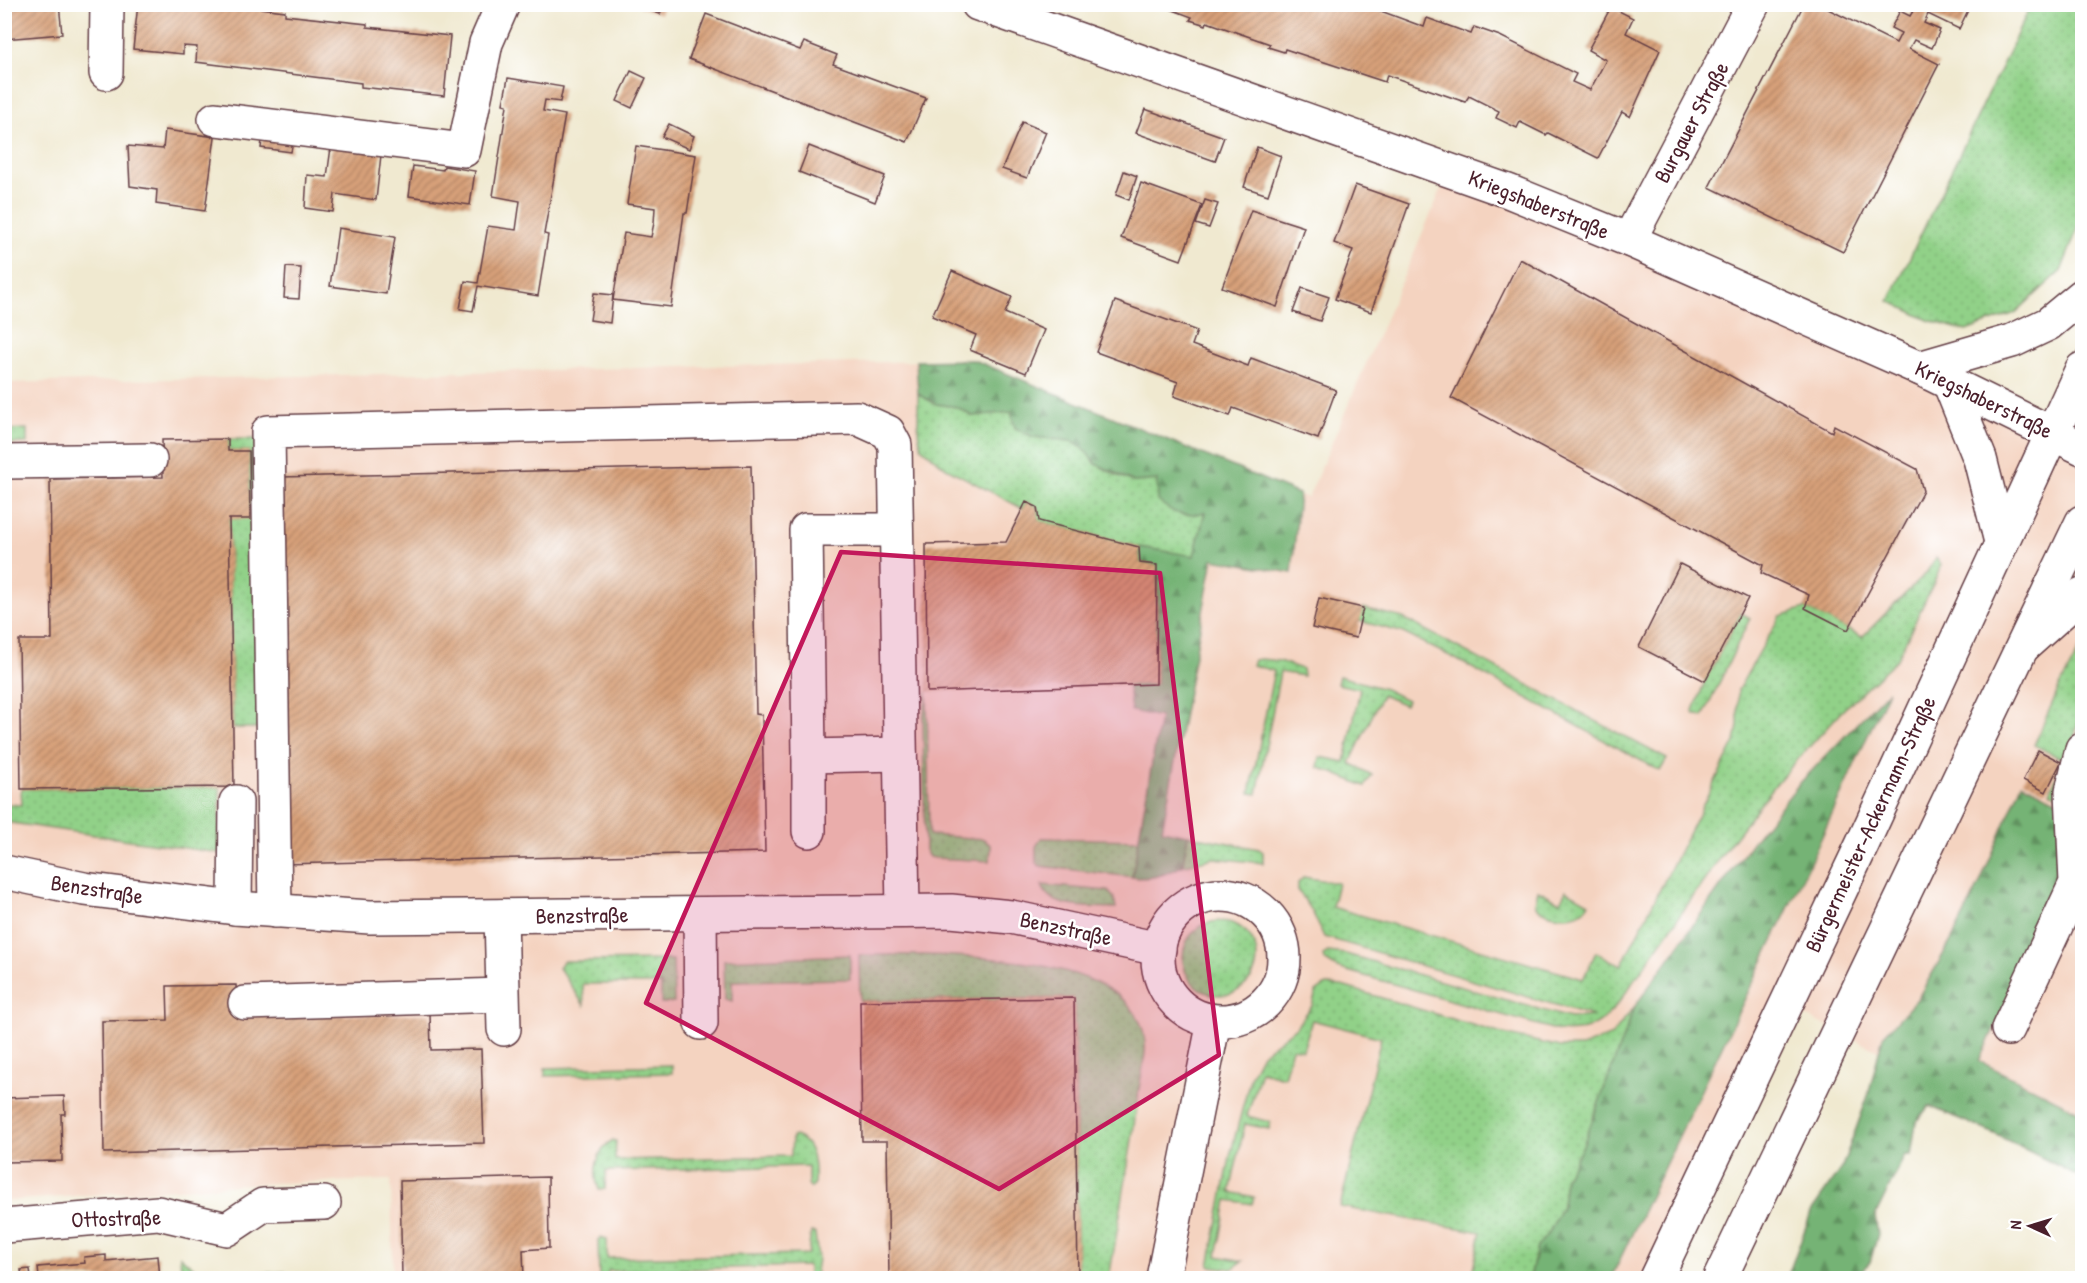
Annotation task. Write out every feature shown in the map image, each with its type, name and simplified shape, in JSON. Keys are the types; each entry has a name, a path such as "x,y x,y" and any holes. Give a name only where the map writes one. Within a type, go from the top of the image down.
{"main road":[{"path":"106,4 106,73"},
{"path":"215,119 464,150 486,44 503,4"},
{"name":"Kriegshaberstraße","path":"978,4 1450,169 1629,240 1919,368 2082,448"},
{"name":"Burgauer Straße","path":"1629,240 1743,8"},
{"path":"1919,368 2012,341 2048,324 2082,296"},
{"name":"Bürgermeister-Ackermann-Straße","path":"1656,1278 1862,845 2082,369"},
{"path":"1949,382 1980,459 2001,542"},
{"path":"275,911 268,432 857,418 888,432 895,445 903,911"},
{"path":"4,462 150,460"},
{"path":"1719,1278 2025,645 2082,522"},
{"path":"809,831 806,530 896,530"},
{"path":"2025,645 2082,594"},
{"path":"2008,1029 2076,883 2072,791 2082,749"},
{"path":"809,756 900,754"},
{"path":"235,908 237,802"},
{"name":"Benzstraße","path":"4,872 84,889 235,908 370,917 951,910 1011,917 1159,949"},
{"path":"1225,895 1243,898 1260,908 1274,922 1282,941 1284,962 1280,982 1269,999 1253,1013 1234,1020 1214,1021 1194,1016 1178,1005 1165,988 1159,969 1159,949 1164,931 1174,915 1189,903 1207,896 1225,895"},
{"path":"700,914 701,1023"},
{"path":"501,916 504,1029"},
{"path":"245,1003 502,995"},
{"path":"1163,1278 1214,1021"},
{"name":"Ottostraße","path":"4,1226 158,1213 227,1229 263,1205 324,1203"}],"highlighted area":[{"path":"841,552 1160,573 1219,1055 999,1189 646,1003"}],"shaded area":[{"path":"1450,169 2082,448 2082,1150 1785,1006 1656,1278 393,1278 391,1180 250,1184 5,1201 5,383 974,360 1308,498"}],"green space":[{"path":"2031,5 2082,5 2082,218 2061,271 2015,313 1966,331 1928,320 1889,301"},
{"path":"974,360 1299,494 1292,573 1213,559 1162,830 1188,835 1182,866 1164,874 1145,878 1132,877 1160,717 1131,711 1128,685 1156,684 1157,565 1140,563 1139,547 1194,556 1205,512 1185,515 1175,512 1158,501 1157,480 1134,482 1096,464 1083,448 1071,441 1033,437 1015,428 1011,412 972,416 957,407 936,404 918,394 916,361"},
{"path":"918,394 936,404 957,407 972,416 1011,412 1054,438 1071,441 1083,448 1096,464 1116,475 1134,482 1157,480 1205,511 1194,557 1139,547 1039,521 1037,507 1026,502 1023,509 946,468 921,447 918,432"},
{"path":"27,429 27,443 5,444 5,430"},
{"path":"228,439 260,439 266,728 233,728 229,519 250,518 249,451 228,451"},
{"path":"1936,558 1941,565 1937,576 1897,659 1842,711 1780,779 1734,838 1620,1001 1601,1021 1578,1031 1559,1031 1337,968 1324,960 1323,955 1328,952 1346,954 1570,1018 1593,1016 1324,937 1312,911 1298,890 1298,883 1304,877 1338,883 1332,907 1583,979 1596,952 1621,966 1735,742 1738,726 1738,690 1780,616 1805,608 1862,637 1926,573"},
{"path":"1363,608 1403,618 1667,759 1660,771 1452,657 1401,632 1359,621"},
{"path":"1741,613 1750,618 1703,717 1693,713 1705,681"},
{"path":"2082,645 2082,707 2065,774 2063,798 2050,792 2064,760 2034,745 2058,690"},
{"path":"1254,660 1279,661 1302,669 1303,676 1280,672 1257,794 1250,793 1274,671 1252,665"},
{"path":"1339,676 1385,689 1407,700 1405,705 1382,695 1350,763 1372,775 1365,786 1318,767 1320,757 1345,762 1360,689 1337,684"},
{"path":"1888,691 1809,865 1611,1278 1530,1278 1537,1247 1550,1231 1562,1206 1565,1178 1582,1148 1635,1006 1756,837 1799,784"},
{"path":"927,692 929,835 984,839 991,846 990,861 929,857 925,850 923,719"},
{"path":"2022,783 2060,802 2066,876 1979,1061 2082,1113 2082,1178 1995,1134 1929,1106 1916,1122 1911,1155 1905,1155 1875,1216 1878,1234 1870,1262 1856,1276 1787,1278 1812,1210 1842,1167 1868,1096 1883,1036 1918,998 1951,941 1979,885"},
{"path":"220,787 219,853 5,822 5,804 22,805 21,789"},
{"path":"1188,835 1259,849 1263,852 1263,863 1213,858 1182,866"},
{"path":"1041,838 1139,840 1132,877 1040,866 1036,862 1036,847"},
{"path":"1042,885 1108,891 1114,898 1116,908 1063,904 1047,894"},
{"path":"1538,890 1560,902 1566,890 1589,903 1585,909 1573,915 1550,914 1537,908 1535,903"},
{"path":"1220,921 1241,927 1251,937 1257,958 1251,979 1241,989 1220,995 1199,989 1189,979 1183,958 1189,937 1199,927"},
{"path":"850,955 850,979 732,981 732,1001 725,999 724,960"},
{"path":"859,955 930,955 1021,962 1064,971 1102,985 1130,1006 1144,1035 1145,1055 1109,1278 1078,1278 1074,998 860,1001"},
{"path":"673,960 674,1003 661,1003 661,984 583,984 584,1005 559,968 563,961"},
{"path":"1326,985 1342,986 1499,1033 1560,1047 1582,1047 1612,1035 1635,1006 1582,1148 1565,1178 1562,1206 1550,1231 1537,1247 1530,1278 1471,1278 1481,1232 1340,1207 1381,1038 1312,1020 1303,1050 1292,1048 1284,1077 1261,1071 1247,1116 1270,1122 1269,1129 1245,1124 1230,1192 1254,1197 1252,1204 1227,1200 1217,1256 1243,1261 1232,1269 1209,1266 1231,1152 1251,1075 1262,1054 1296,1027 1312,1006 1316,992"},
{"path":"672,1065 672,1073 545,1076 545,1068"},
{"path":"792,1137 802,1139 810,1150 814,1172 814,1186 811,1188 808,1184 808,1166 606,1171 605,1189 599,1190 597,1183 596,1169 599,1155 613,1140 616,1141 615,1160 791,1156"},
{"path":"811,1232 815,1233 818,1259 815,1278 808,1278 808,1266 608,1271 607,1278 599,1278 598,1240 601,1237 607,1239 607,1258 808,1254"},
{"path":"180,1256 195,1269 214,1276 285,1272 285,1278 182,1278"}],"building":[{"path":"4,4 59,4 62,34 4,39"},
{"path":"138,4 188,4 187,9 201,10 202,4 226,4 285,11 285,15 367,24 367,27 450,36 444,96 361,87 361,83 196,62 197,47 183,46 183,54 133,49"},
{"path":"641,4 664,4 660,14 640,7"},
{"path":"1157,4 1362,4 1424,27 1427,18 1471,34 1474,27 1500,36 1576,74 1572,82 1590,90 1606,60 1588,50 1611,7 1633,18 1626,33 1660,50 1630,117 1622,112 1598,158 1520,122 1517,128 1496,118 1499,111 1469,96 1465,102 1387,75 1385,82 1285,49 1284,52 1268,47 1270,44 1207,22 1206,25 1190,20 1192,17"},
{"path":"1804,4 1818,4 1896,43 1901,33 1891,28 1900,11 1910,16 1915,8 1909,4 1971,4 1959,29 1928,14 1924,23 1940,30 1932,48 1914,40 1909,49 1939,64 1843,252 1709,187"},
{"path":"706,14 800,50 804,42 837,55 833,64 926,98 907,142 689,59"},
{"path":"631,71 646,78 632,108 617,101"},
{"path":"508,78 563,87 560,102 545,100 543,111 565,115 544,234 548,235 538,296 478,286 473,311 460,309 465,281 478,283 488,226 516,230 520,201 493,196 507,105 503,104"},
{"path":"1145,109 1224,137 1215,161 1136,133"},
{"path":"1022,122 1046,132 1027,178 1002,169"},
{"path":"669,124 694,136 689,149 662,137"},
{"path":"165,130 215,137 205,211 156,204 157,190 130,186 128,146 163,149"},
{"path":"263,133 294,137 291,152 261,148"},
{"path":"332,140 382,146 376,200 335,194 333,212 305,208 307,175 327,177"},
{"path":"636,146 696,155 687,213 684,213 671,307 613,300 624,233 651,237 654,223 655,208 627,204"},
{"path":"809,146 885,176 875,202 799,172"},
{"path":"1257,147 1281,156 1268,195 1244,187"},
{"path":"413,166 443,170 444,166 475,171 470,205 409,196"},
{"path":"1124,171 1137,176 1129,200 1116,195"},
{"path":"1141,183 1202,205 1181,260 1121,238"},
{"path":"1355,185 1409,204 1371,312 1335,299 1353,250 1334,243"},
{"path":"1205,200 1218,204 1209,228 1196,224"},
{"path":"1251,210 1304,227 1277,307 1222,287"},
{"path":"338,228 395,237 386,294 330,286"},
{"path":"1520,259 1832,432 1834,425 1917,469 1923,491 1848,630 1805,608 1809,595 1761,573 1763,565 1451,398"},
{"path":"286,267 301,268 299,299 284,298"},
{"path":"952,271 1012,297 1005,313 1044,330 1026,373 970,350 976,335 932,316"},
{"path":"1302,288 1329,297 1320,321 1293,312"},
{"path":"594,293 613,295 610,323 590,320"},
{"path":"1115,301 1197,331 1192,345 1248,366 1251,358 1336,390 1318,439 1233,408 1230,416 1174,396 1178,382 1096,352"},
{"path":"228,439 228,451 249,451 250,519 229,519 234,787 21,789 19,640 52,640 50,479 163,477 162,440"},
{"path":"751,466 756,714 762,715 765,852 283,864 281,477"},
{"path":"1026,502 1037,507 1039,521 1139,547 1140,563 1157,565 1156,684 927,692 926,544 1006,542"},
{"path":"1680,564 1748,598 1705,681 1639,647"},
{"path":"1319,598 1363,608 1356,638 1312,628"},
{"path":"2038,750 2061,762 2046,792 2023,780"},
{"path":"236,985 237,1017 430,1014 431,1050 481,1049 484,1143 104,1153 102,1021 168,1020 167,986"},
{"path":"1074,998 1078,1278 889,1278 887,1141 862,1141 860,1001"},
{"path":"64,1096 65,1114 61,1114 62,1161 4,1162 4,1098"},
{"path":"548,1177 549,1248 523,1250 524,1278 402,1278 400,1181"},
{"path":"106,1255 106,1261 158,1256 160,1278 39,1278 38,1267 85,1263 84,1257"},
{"path":"30,1269 31,1278 22,1278 21,1270"}]}
